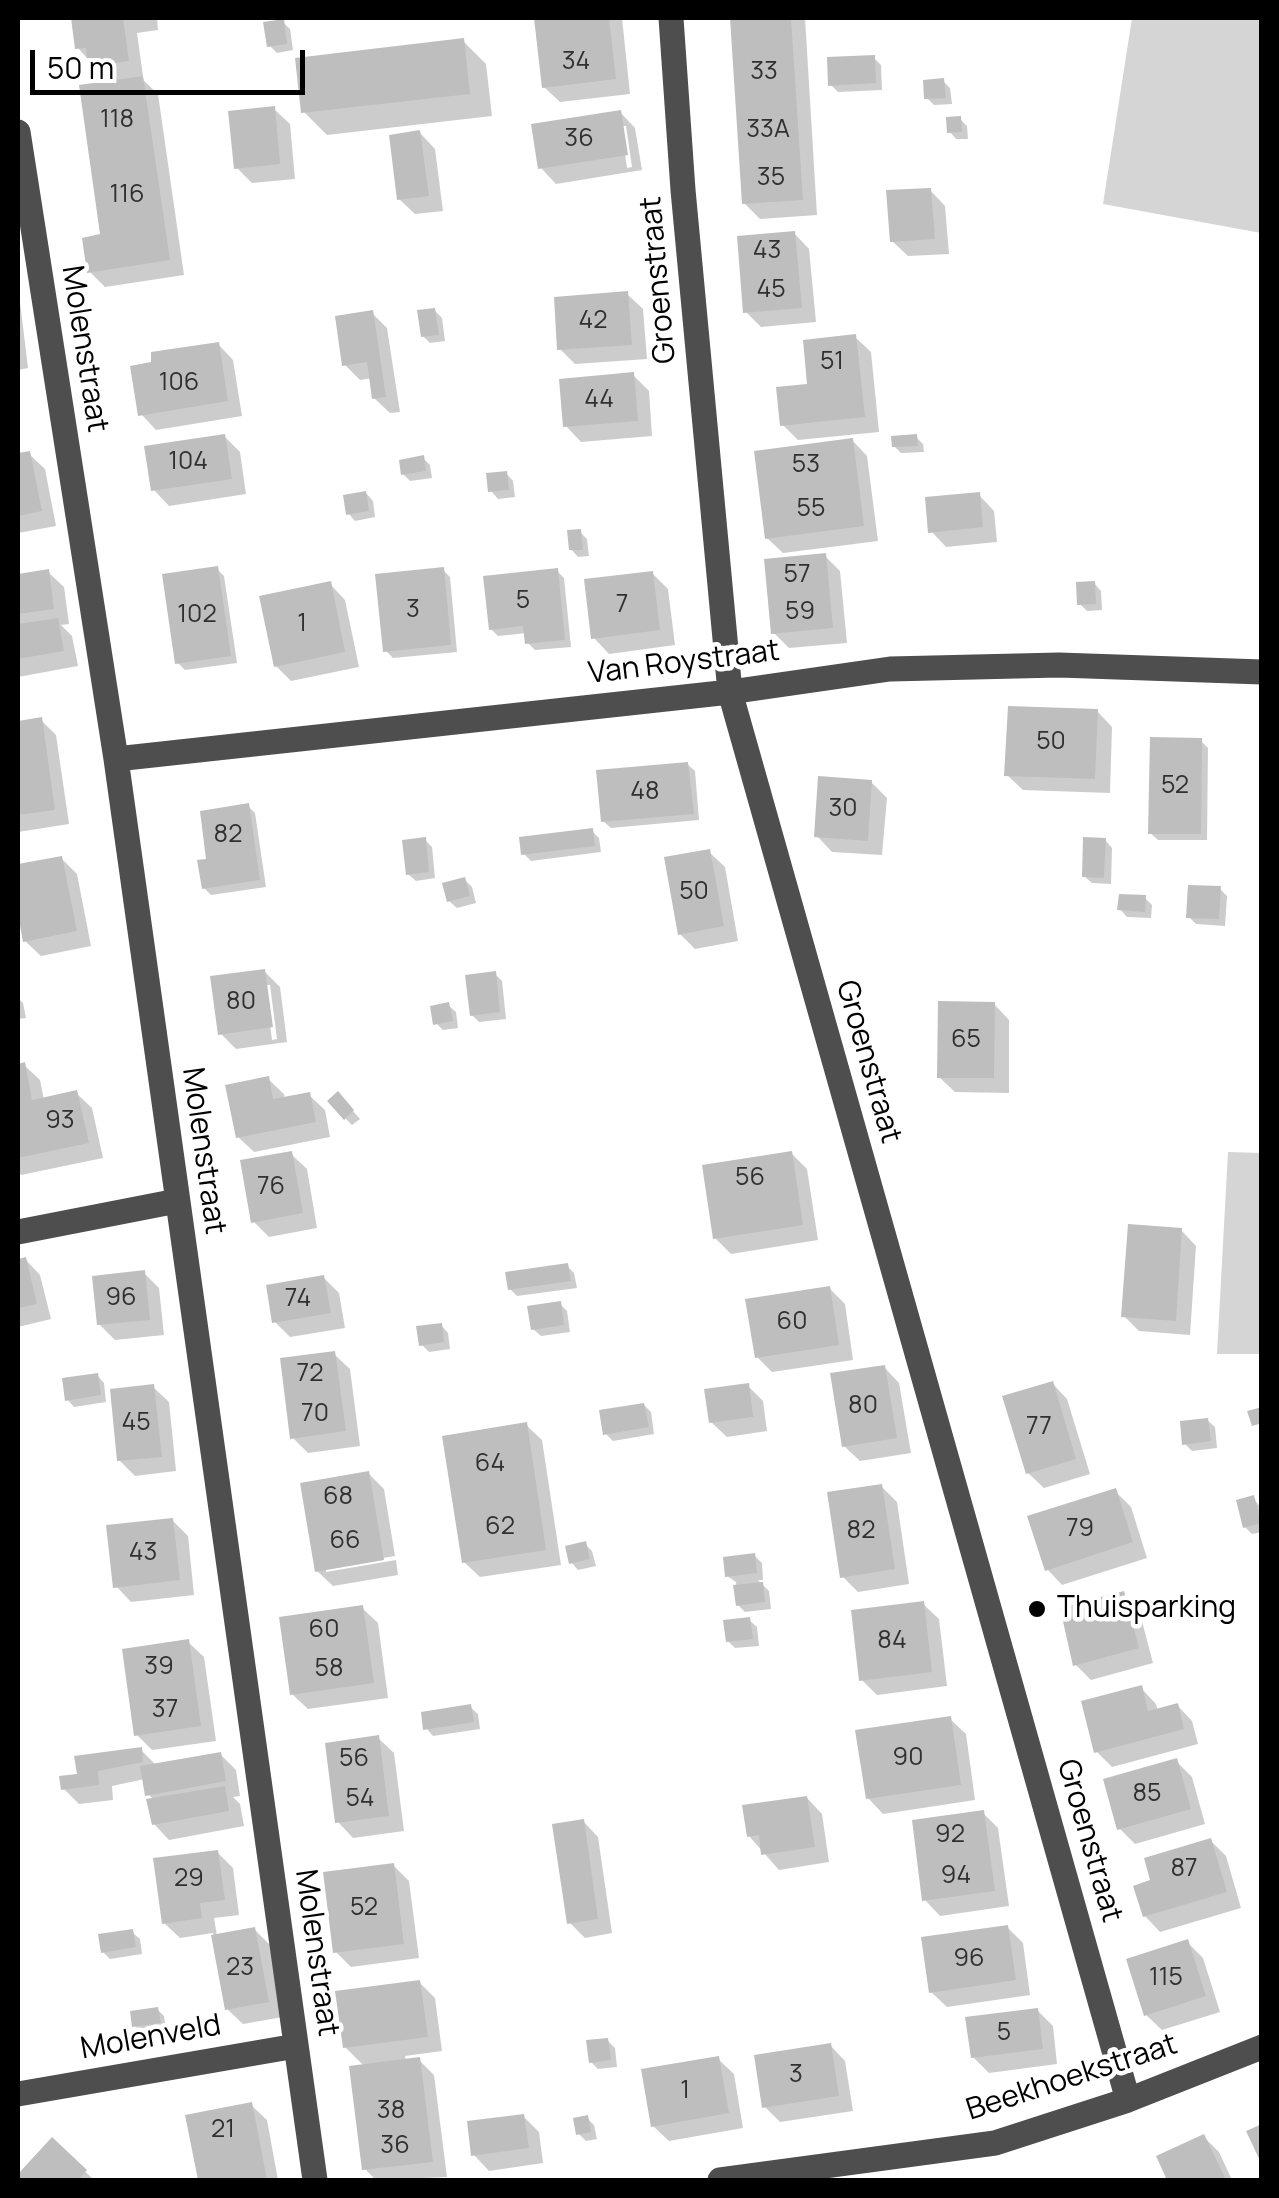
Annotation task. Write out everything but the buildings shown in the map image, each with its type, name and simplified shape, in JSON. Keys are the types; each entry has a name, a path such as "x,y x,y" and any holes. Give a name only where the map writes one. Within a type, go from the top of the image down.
{"street":[{"name":"Groenstraat","path":"672,18 683,190 730,692 1128,2100"},
{"name":"Molenstraat","path":"18,132 116,760 315,2180"},
{"name":"Van Roystraat","path":"116,760 730,692 890,669 1059,665 1262,672"},
{"path":"18,1232 177,1201"},
{"name":"Molenveld","path":"18,2094 296,2046"},
{"name":"Beekhoekstraat","path":"720,2180 995,2142 1128,2100 1262,2047"}],"shaded area":[{"path":"1132,18 1261,18 1261,233 1103,204"},
{"path":"1228,1152 1261,1153 1261,1354 1217,1354"}],"place":[{"name":"Thuisparking","path":"1037,1609"}]}
